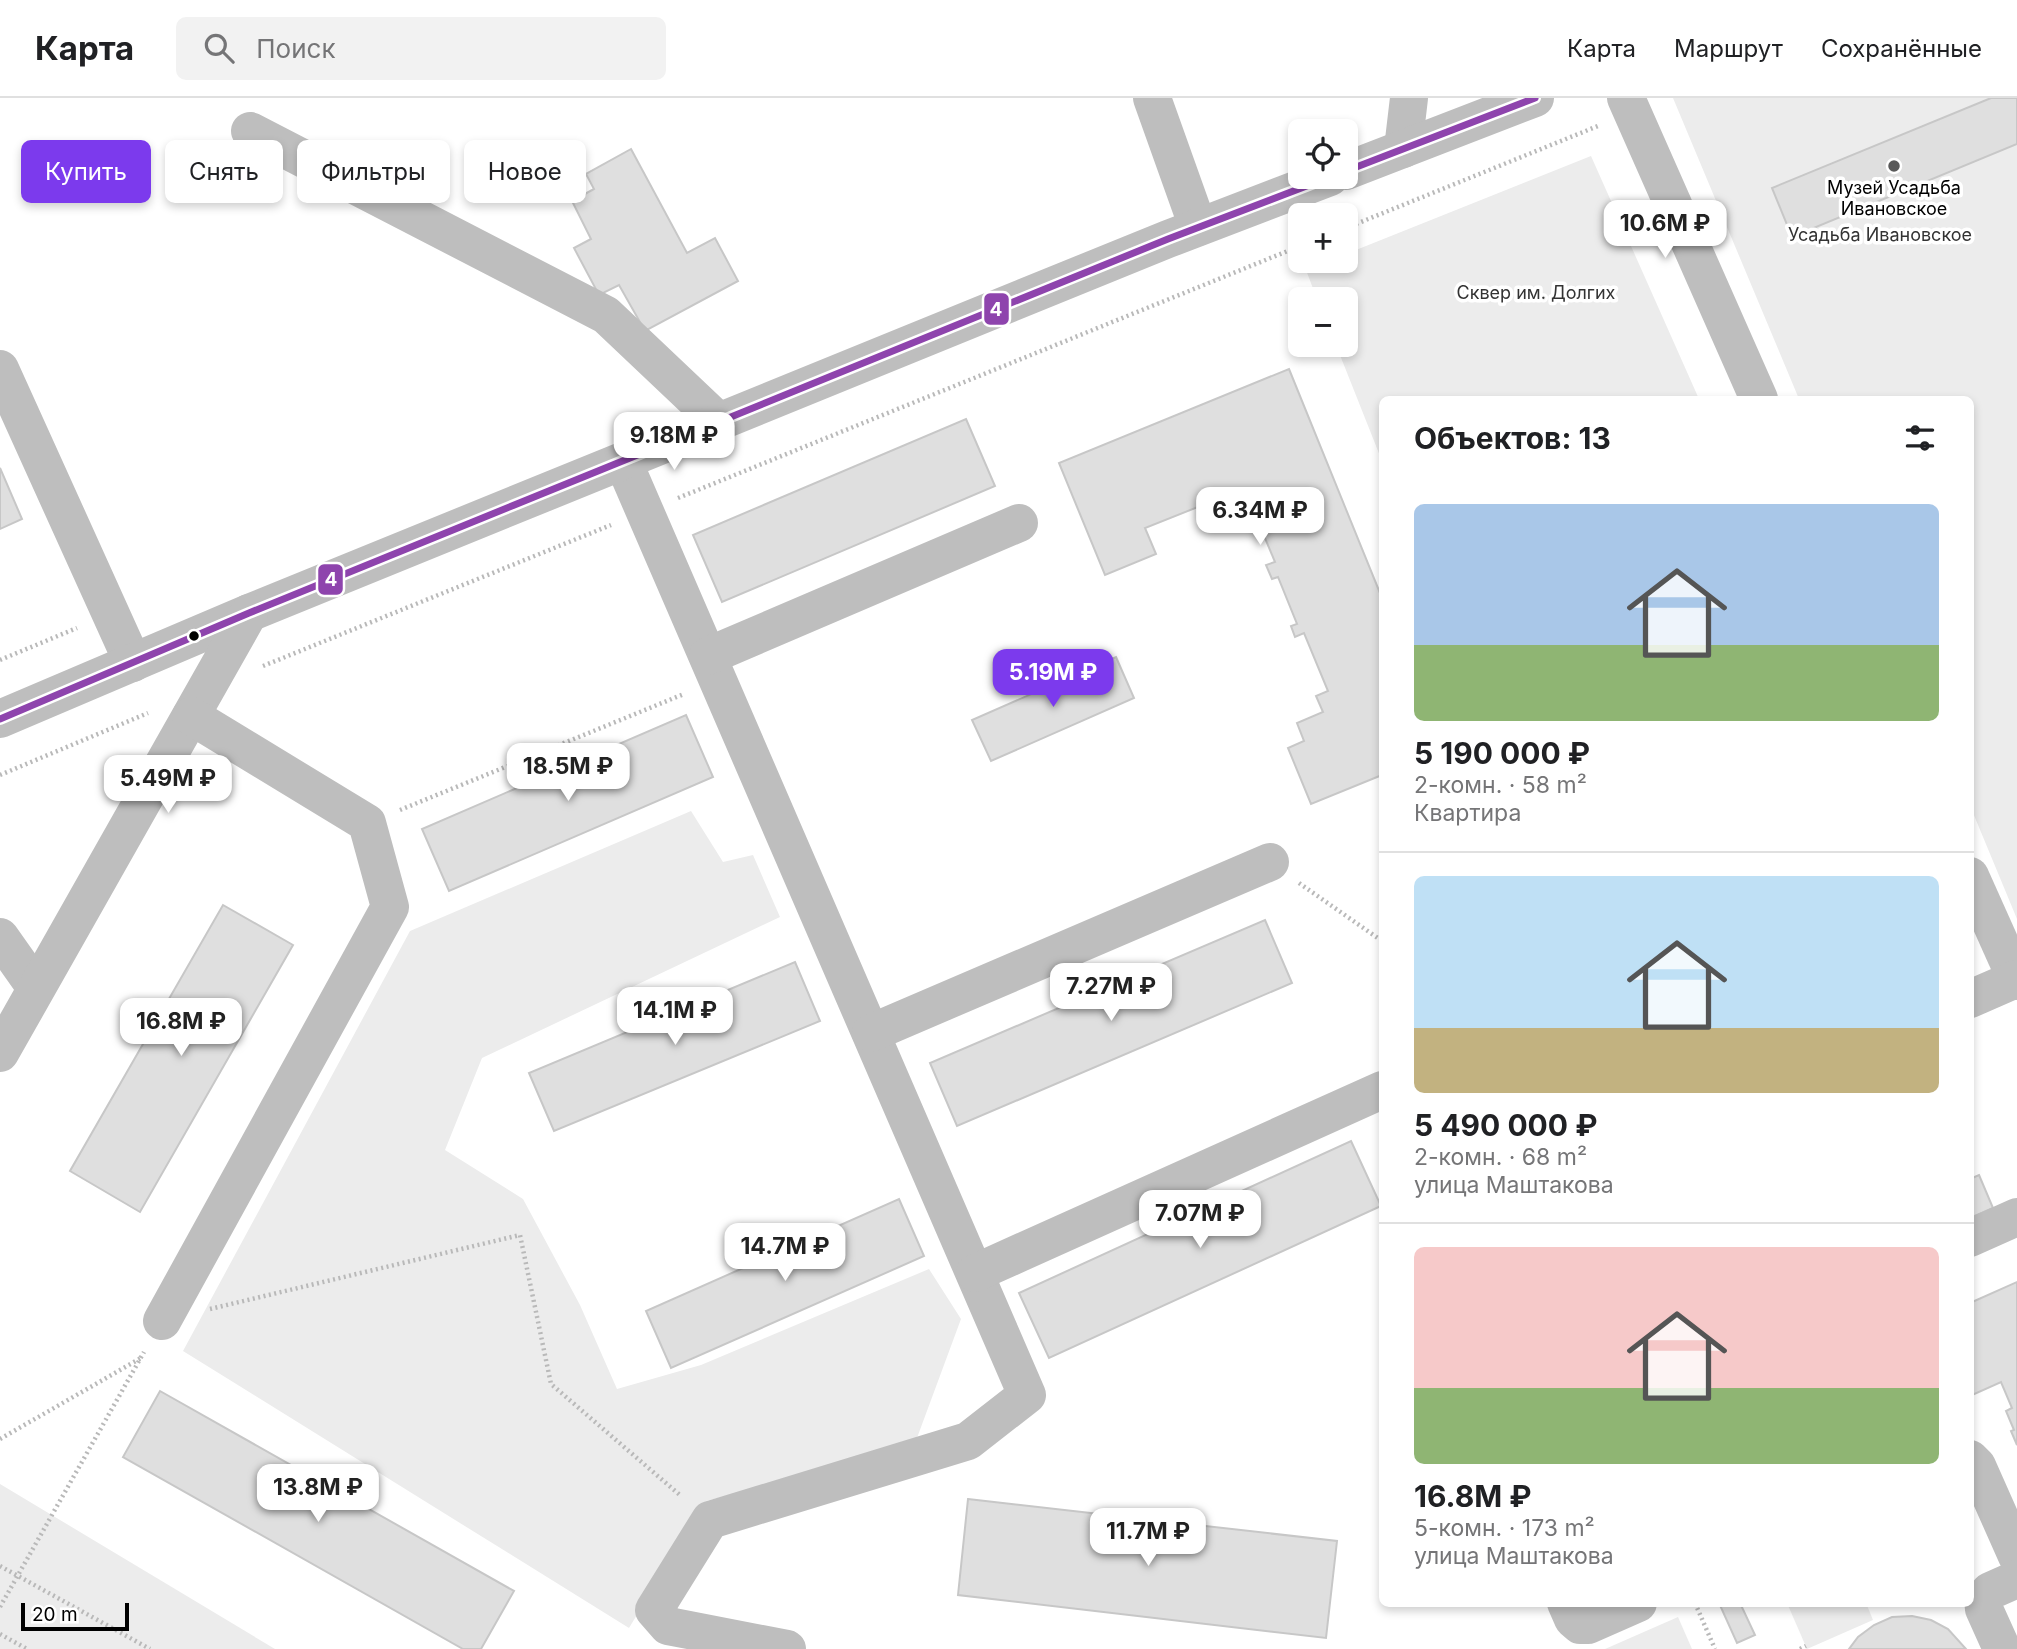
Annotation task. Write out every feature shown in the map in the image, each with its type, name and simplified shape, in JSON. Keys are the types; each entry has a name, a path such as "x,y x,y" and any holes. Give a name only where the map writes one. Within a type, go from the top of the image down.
{"street":[{"path":"1152,98 1198,227"},
{"path":"1402,149 1409,98"},
{"path":"1358,166 1535,98"},
{"path":"1629,105 1758,396"},
{"path":"250,131 606,315 719,422"},
{"path":"0,719 249,613 1298,189"},
{"path":"0,369 133,663"},
{"path":"623,461 1027,1395 968,1441 710,1520 654,1610 668,1626 786,1649"},
{"path":"713,668 1019,523"},
{"path":"0,1053 249,613"},
{"path":"162,1321 390,907 367,823 191,716"},
{"path":"871,1033 1270,862"},
{"path":"1974,885 2017,980 1974,997"},
{"path":"0,937 36,988"},
{"path":"975,1273 1379,1091"},
{"path":"1974,1236 2017,1217"},
{"path":"1974,1462 1978,1466 2017,1556"},
{"path":"2002,1649 1984,1609 1983,1599 1990,1591 2017,1579"},
{"path":"1568,1607 1573,1619 1580,1625 1588,1625 1629,1607"}],"path":[{"path":"1358,223 1629,105"},
{"path":"0,660 110,613"},
{"path":"367,823 713,668"},
{"path":"1270,862 1379,939"},
{"path":"162,1321 520,1235 551,1384 710,1520"},
{"path":"0,1439 141,1358 0,1608"},
{"path":"0,1566 150,1649"},
{"path":"1697,1607 1715,1649"},
{"path":"0,1634 27,1649"},
{"path":"1800,1649 1806,1646"}],"green space":[{"name":"Усадьба Ивановское","path":"1673,98 2017,98 2017,919 1974,815 1974,396 1798,396"},
{"name":"Сквер им. Долгих","path":"1591,156 1698,396 1379,396 1379,453 1341,357 1358,357 1358,287 1312,287 1307,273 1358,273 1358,249"},
{"path":"691,811 723,862 753,855 780,917 482,1058 445,1150 523,1199 580,1305 617,1389 701,1365 929,1269 961,1319 914,1446 706,1501 629,1628 183,1351 410,931"},
{"path":"0,1484 275,1649 0,1649"},
{"path":"1789,1607 1868,1607 1873,1620 1807,1649"},
{"path":"1678,1617 1692,1649 1605,1649"}],"building":[{"name":"Музей Усадьба Ивановское","path":"1991,98 2017,98 2017,144 1792,237 1772,188"},
{"path":"631,149 687,253 715,238 738,281 645,331 619,285 599,295 574,248 591,239 573,203 586,203 586,193 594,189 586,174"},
{"path":"1289,369 1379,591 1379,776 1311,804 1288,748 1304,741 1297,723 1323,712 1316,696 1328,691 1304,633 1295,637 1291,626 1297,624 1278,577 1272,579 1266,565 1275,562 1250,502 1238,506 1233,493 1145,528 1156,554 1105,575 1059,463"},
{"path":"966,419 995,486 722,602 693,535"},
{"path":"0,468 22,519 0,529"},
{"path":"1116,657 1134,698 991,761 972,720"},
{"path":"686,715 713,777 449,891 422,829"},
{"path":"223,905 293,945 140,1212 70,1171"},
{"path":"1265,920 1292,983 957,1126 930,1063"},
{"path":"795,962 820,1021 554,1131 529,1073"},
{"path":"1351,1141 1379,1202 1379,1207 1049,1358 1019,1293"},
{"path":"1979,1175 1993,1208 1974,1216 1974,1177"},
{"path":"899,1199 924,1256 671,1368 646,1311"},
{"path":"2017,1282 2017,1445 2006,1411 2012,1408 2001,1382 1974,1394 1974,1301"},
{"path":"160,1391 514,1591 481,1649 463,1649 123,1457"},
{"path":"968,1499 1337,1541 1326,1638 958,1595"},
{"path":"1721,1607 1742,1607 1755,1635 1737,1643"},
{"path":"1912,1616 1931,1620 1948,1629 1966,1649 1849,1649 1858,1637 1874,1625 1892,1617"}],"transit line":[{"name":"4","path":"1358,166 1535,98"},
{"name":"4","path":"0,719 249,613 1168,239 1299,189"}],"place":[{"name":"Музей Усадьба Ивановское","path":"1894,166"}]}
